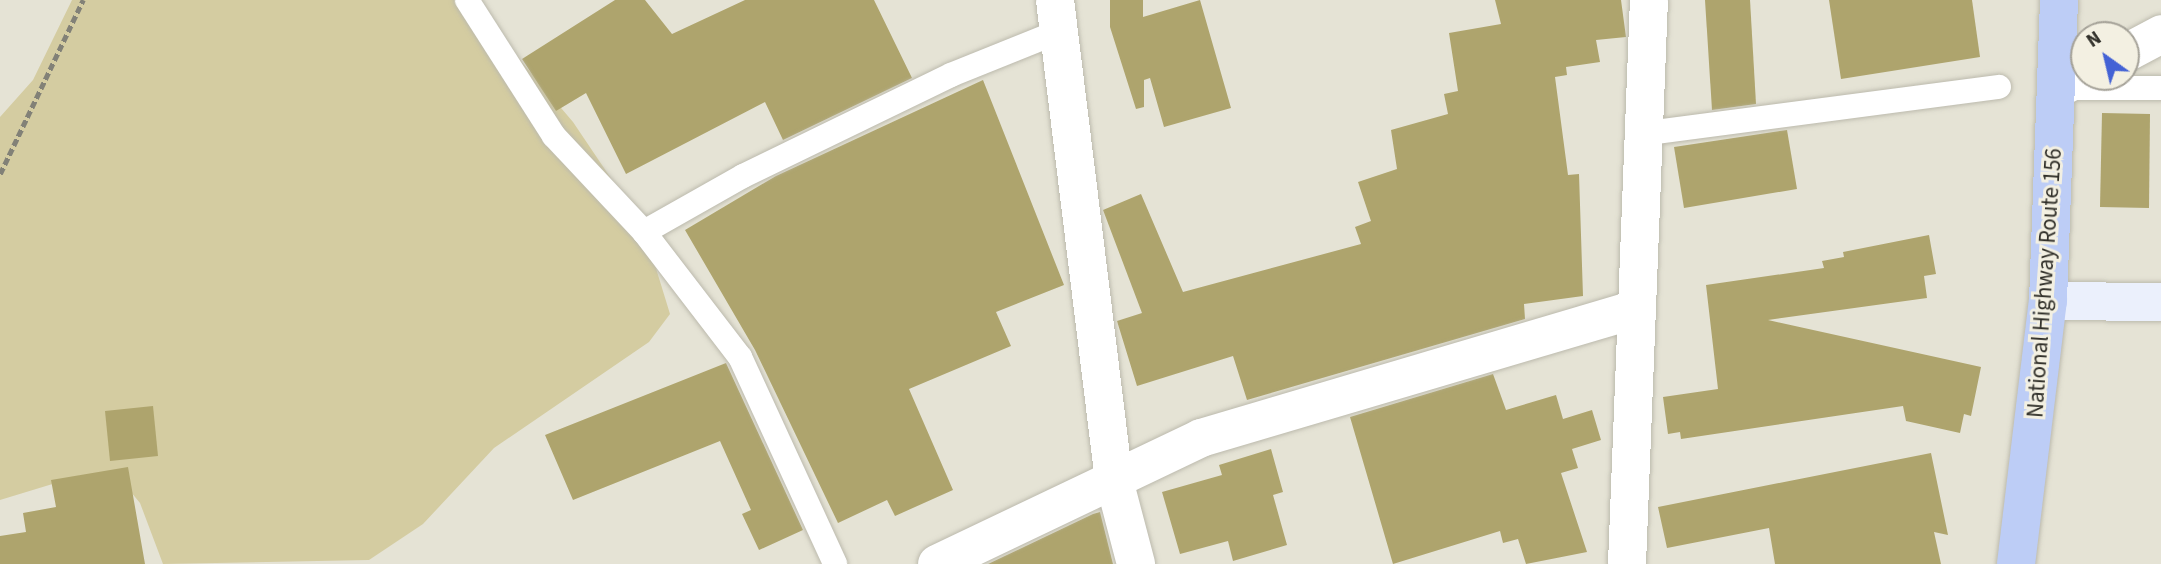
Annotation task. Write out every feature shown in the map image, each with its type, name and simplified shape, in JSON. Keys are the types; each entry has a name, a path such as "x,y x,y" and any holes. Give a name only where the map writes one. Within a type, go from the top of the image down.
{"highway":[{"name":"National Highway Route 156","path":"2059,0 2070,69"},
{"name":"National Highway Route 156","path":"2016,564 2071,91"}],"street":[{"path":"1627,564 1632,310 1648,133 1649,0"},
{"path":"1055,17 1114,480 1136,564"},
{"path":"2140,45 2161,34"},
{"path":"2048,301 2161,302"},
{"path":"937,564 1201,438 1632,310"}],"lane":[{"path":"467,0 554,136 644,232 740,357 835,564"},
{"path":"644,232 755,170 951,75 1055,17"},
{"path":"1648,133 1999,86"},
{"path":"2140,87 2161,88"}],"path":[{"path":"0,174 83,0"}],"shaded area":[{"path":"72,0 469,0 573,122 643,226 670,314 649,342 494,448 423,524 369,560 163,564 140,503 121,480 82,475 0,500 0,117 33,80"}],"building":[{"path":"615,0 645,0 672,34 745,0 874,0 912,78 783,140 765,102 626,174 586,93 556,111 522,59"},
{"path":"1110,0 1143,0 1143,17 1200,0 1231,108 1164,127 1150,78 1144,80 1144,107 1136,109 1110,27"},
{"path":"1495,0 1621,0 1626,37 1596,40 1600,62 1566,67 1567,75 1555,77 1568,175 1579,174 1583,296 1524,304 1525,319 1247,400 1233,356 1137,386 1117,321 1142,313 1103,210 1141,194 1183,292 1361,244 1355,227 1371,221 1358,182 1397,169 1391,130 1448,114 1444,94 1458,91 1449,33 1501,24"},
{"path":"1705,0 1750,0 1756,104 1712,110"},
{"path":"1829,0 1972,0 1980,57 1841,79"},
{"path":"983,80 1064,285 996,312 1011,346 909,389 953,490 895,516 887,500 838,523 755,350 685,230 776,176"},
{"path":"2102,113 2150,114 2149,208 2100,207"},
{"path":"1787,130 1797,189 1684,208 1674,147"},
{"path":"1929,235 1936,274 1924,276 1927,298 1768,320 1981,367 1971,416 1964,414 1960,433 1906,421 1903,406 1681,439 1680,432 1668,434 1663,397 1718,389 1706,285 1824,268 1822,261 1844,257 1843,252"},
{"path":"726,363 803,530 759,550 742,514 751,510 720,441 573,500 545,435"},
{"path":"1493,374 1506,410 1556,395 1563,419 1592,410 1601,440 1572,449 1578,468 1561,473 1587,552 1526,564 1518,539 1503,543 1500,531 1393,564 1350,417"},
{"path":"153,406 158,456 110,461 105,411"},
{"path":"1271,449 1283,492 1273,495 1287,545 1233,561 1228,541 1180,554 1162,492 1222,475 1219,465"},
{"path":"1931,453 1948,535 1934,532 1941,564 1775,564 1769,528 1667,548 1658,507"},
{"path":"128,467 145,564 0,564 0,536 26,532 23,513 56,507 51,480"},
{"path":"1100,512 1113,564 988,564 1093,514"}]}
